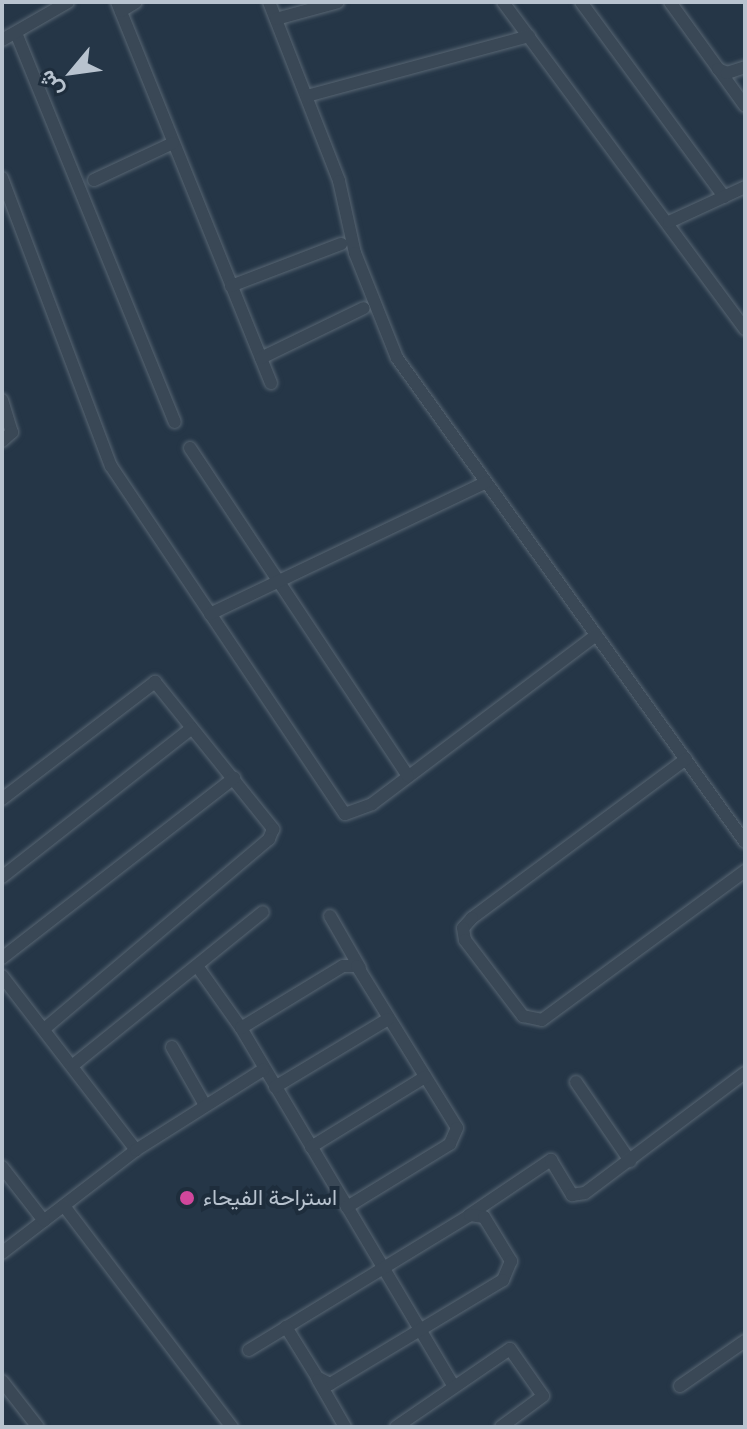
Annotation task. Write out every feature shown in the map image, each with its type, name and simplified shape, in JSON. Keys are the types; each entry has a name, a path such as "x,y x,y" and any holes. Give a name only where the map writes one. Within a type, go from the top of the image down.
{"street":[{"path":"2,40 68,2"},
{"path":"136,2 119,6 271,383"},
{"path":"269,2 307,96 389,343 485,483 745,842"},
{"path":"276,19 338,2"},
{"path":"581,2 724,197"},
{"path":"670,2 745,106"},
{"path":"505,3 745,329"},
{"path":"16,33 175,422"},
{"path":"307,96 529,36"},
{"path":"718,69 727,73 745,67"},
{"path":"94,180 173,143"},
{"path":"2,178 111,466 345,814 357,813 596,635"},
{"path":"669,222 745,187"},
{"path":"231,286 341,244"},
{"path":"261,358 364,308"},
{"path":"2,400 12,432 2,441"},
{"path":"190,448 408,776"},
{"path":"210,614 485,483"},
{"path":"2,799 150,683 159,684 271,824 269,839 44,1029"},
{"path":"2,877 192,728"},
{"path":"686,759 472,918 463,928 465,940 523,1016 535,1022 745,871"},
{"path":"2,958 234,778"},
{"path":"72,1066 263,912"},
{"path":"330,916 388,1019 457,1128 457,1136 347,1207"},
{"path":"241,1028 348,964 362,970"},
{"path":"197,966 241,1028 453,1385"},
{"path":"2,976 136,1150"},
{"path":"275,1087 388,1019"},
{"path":"172,1047 205,1105"},
{"path":"2,1253 136,1150 264,1069"},
{"path":"249,1350 464,1219 551,1160 577,1196 630,1161 745,1073"},
{"path":"311,1147 425,1077"},
{"path":"576,1082 630,1161"},
{"path":"2,1167 44,1221"},
{"path":"64,1206 232,1427"},
{"path":"317,1377 333,1383 421,1331 511,1271 511,1261 484,1217 464,1219"},
{"path":"286,1327 345,1427"},
{"path":"680,1386 745,1341"},
{"path":"396,1427 453,1385 510,1349 543,1396 501,1427"},
{"path":"2,1381 38,1427"}],"place":[{"name":"استراحة الفيحاء","path":"187,1198"}]}
